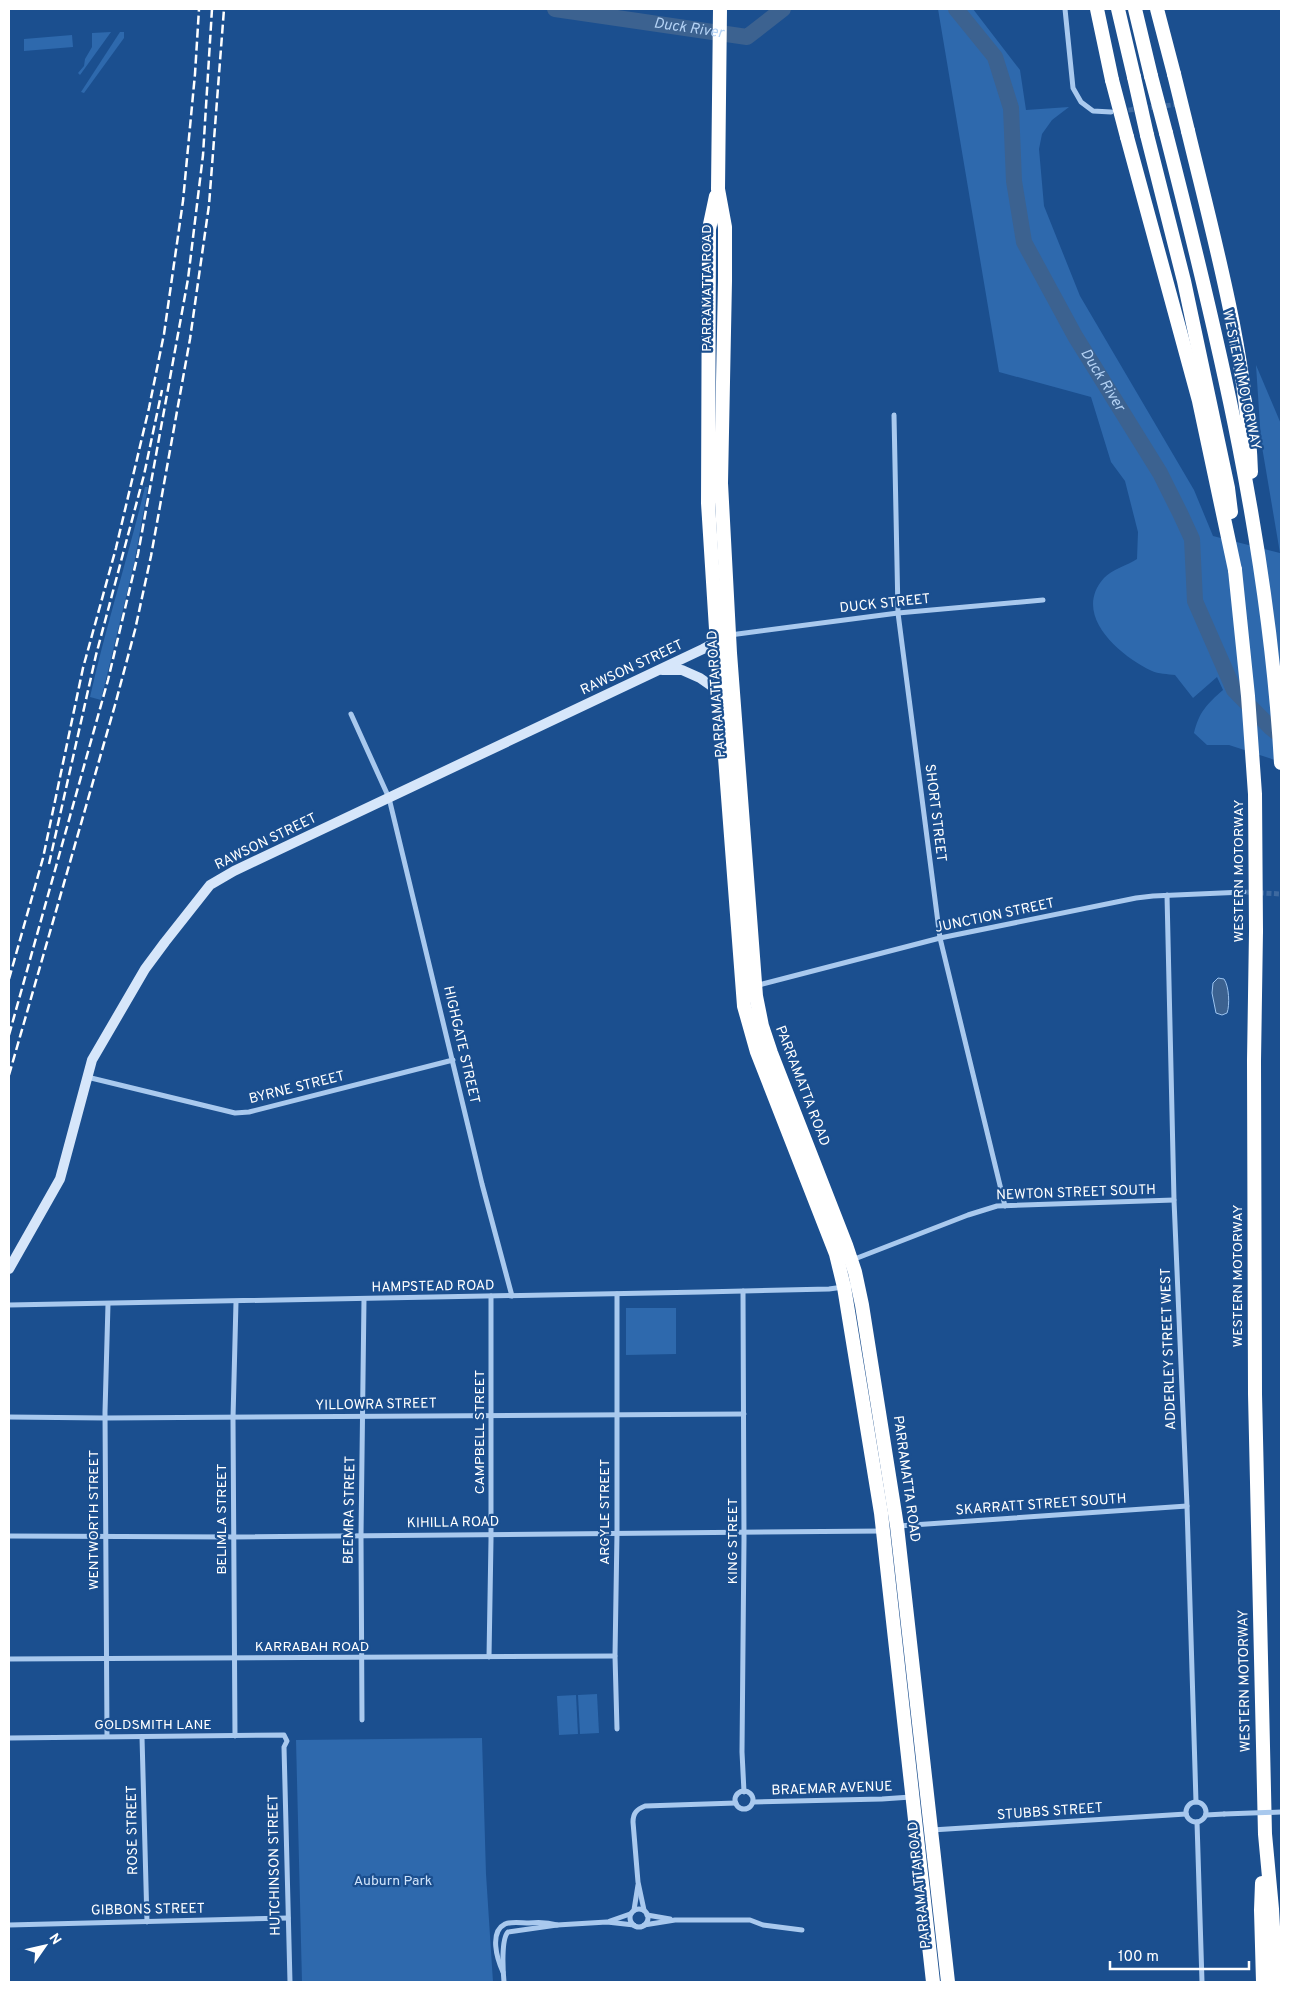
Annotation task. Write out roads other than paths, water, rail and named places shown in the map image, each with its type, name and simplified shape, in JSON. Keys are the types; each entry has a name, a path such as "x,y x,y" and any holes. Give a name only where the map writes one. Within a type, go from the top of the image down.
{"highway":[{"name":"WESTERN MOTORWAY","path":"1097,9 1112,80 1222,486"},
{"name":"WESTERN MOTORWAY","path":"1118,9 1147,135 1184,281 1222,486 1235,570 1248,696 1255,794 1255,1394 1265,1834 1276,1982"},
{"name":"WESTERN MOTORWAY","path":"1135,9 1205,287 1252,508 1277,694 1281,763"},
{"path":"1157,9 1188,130 1237,342 1245,389 1250,439 1252,508"},
{"name":"PARRAMATTA ROAD","path":"720,12 718,189 725,227 721,483 723,638 720,692 741,971 746,1014 757,1052 846,1262"},
{"name":"PARRAMATTA ROAD","path":"723,638 755,986 759,1011 771,1053 846,1262 851,1286 897,1526 948,1982"},
{"name":"PARRAMATTA ROAD","path":"851,1286 883,1531 933,1982"},
{"path":"1263,1982 1261,1910 1265,1834"}],"main road":[{"name":"RAWSON STREET","path":"9,1269 60,1179 92,1060 145,969 210,885 234,871 723,638"},
{"path":"659,670 682,670 700,678 720,692"}],"street":[{"path":"1065,9 1074,88 1081,102 1093,112 1111,112"},
{"name":"SHORT STREET","path":"894,415 898,613 940,938 1005,1206"},
{"name":"DUCK STREET","path":"723,638 898,613 1043,600"},
{"name":"HIGHGATE STREET","path":"351,714 389,798 454,1060 482,1184 512,1296"},
{"name":"JUNCTION STREET","path":"755,986 940,938 1136,898 1244,892"},
{"name":"ADDERLEY STREET WEST","path":"1167,895 1174,1200 1187,1506 1196,1802"},
{"name":"BYRNE STREET","path":"86,1077 234,1112 249,1112 454,1060"},
{"name":"NEWTON STREET SOUTH","path":"846,1262 988,1208 1174,1200"},
{"name":"HAMPSTEAD ROAD","path":"9,1305 617,1294 851,1286"},
{"name":"KING STREET","path":"743,1291 744,1533 742,1742 744,1792"},
{"name":"ARGYLE STREET","path":"617,1294 615,1656 617,1729"},
{"name":"CAMPBELL STREET","path":"488,1657 491,1534 491,1296"},
{"name":"BEEMRA STREET","path":"362,1720 361,1536 364,1299"},
{"name":"BELIMLA STREET","path":"234,1736 233,1418 236,1302"},
{"name":"WENTWORTH STREET","path":"107,1736 105,1418 108,1304"},
{"name":"YILLOWRA STREET","path":"9,1417 233,1418 744,1414"},
{"name":"SKARRATT STREET SOUTH","path":"897,1526 1187,1506"},
{"name":"KIHILLA ROAD","path":"9,1536 744,1533 883,1531 897,1526"},
{"name":"KARRABAH ROAD","path":"9,1659 615,1656"},
{"name":"GOLDSMITH LANE","path":"9,1738 284,1735 287,1741 284,1747"},
{"name":"ROSE STREET","path":"142,1737 147,1922"},
{"name":"HUTCHINSON STREET","path":"284,1747 290,1982"},
{"path":"644,1924 648,1920 638,1882 633,1822 633,1816 638,1809 645,1806 736,1803 741,1808 746,1808 752,1802 751,1795 744,1792 737,1795 736,1803"},
{"name":"BRAEMAR AVENUE","path":"752,1802 912,1797"},
{"path":"1206,1815 1204,1806 1196,1802 1188,1806 1186,1814 1191,1821 1197,1822 1206,1815 1281,1812"},
{"name":"STUBBS STREET","path":"916,1832 1186,1814"},
{"path":"1197,1822 1202,1982"},
{"path":"634,1925 630,1920 638,1882"},
{"path":"607,1922 639,1909 675,1920"},
{"name":"GIBBONS STREET","path":"9,1925 288,1918"},
{"path":"504,1982 506,1934 512,1930 607,1922 639,1926 675,1920 750,1920 763,1925 802,1930"},
{"path":"503,1972 498,1961 496,1938 499,1930 506,1924 511,1923 549,1922 557,1925"}],"waterway":[{"name":"Duck River","path":"555,9 747,37 783,9"},
{"name":"Duck River","path":"956,9 995,57 1011,108 1014,181 1024,242 1075,336 1160,473 1180,513 1192,539 1195,601 1234,690 1281,736"}],"tunnel":[{"path":"1121,111 1180,104"},
{"path":"1244,892 1281,894"}],"railway":[{"path":"9,979 43,858 83,668 116,548 149,408 164,334 183,201 199,9"},
{"path":"9,1035 108,680 138,554 188,279 203,155 212,9"},
{"path":"9,1075 115,705 135,630 151,556 190,339 209,205 224,9"},
{"path":"49,864 96,655 144,475 162,390"}],"park label":[{"name":"Auburn Park","path":"393,1881"}]}
